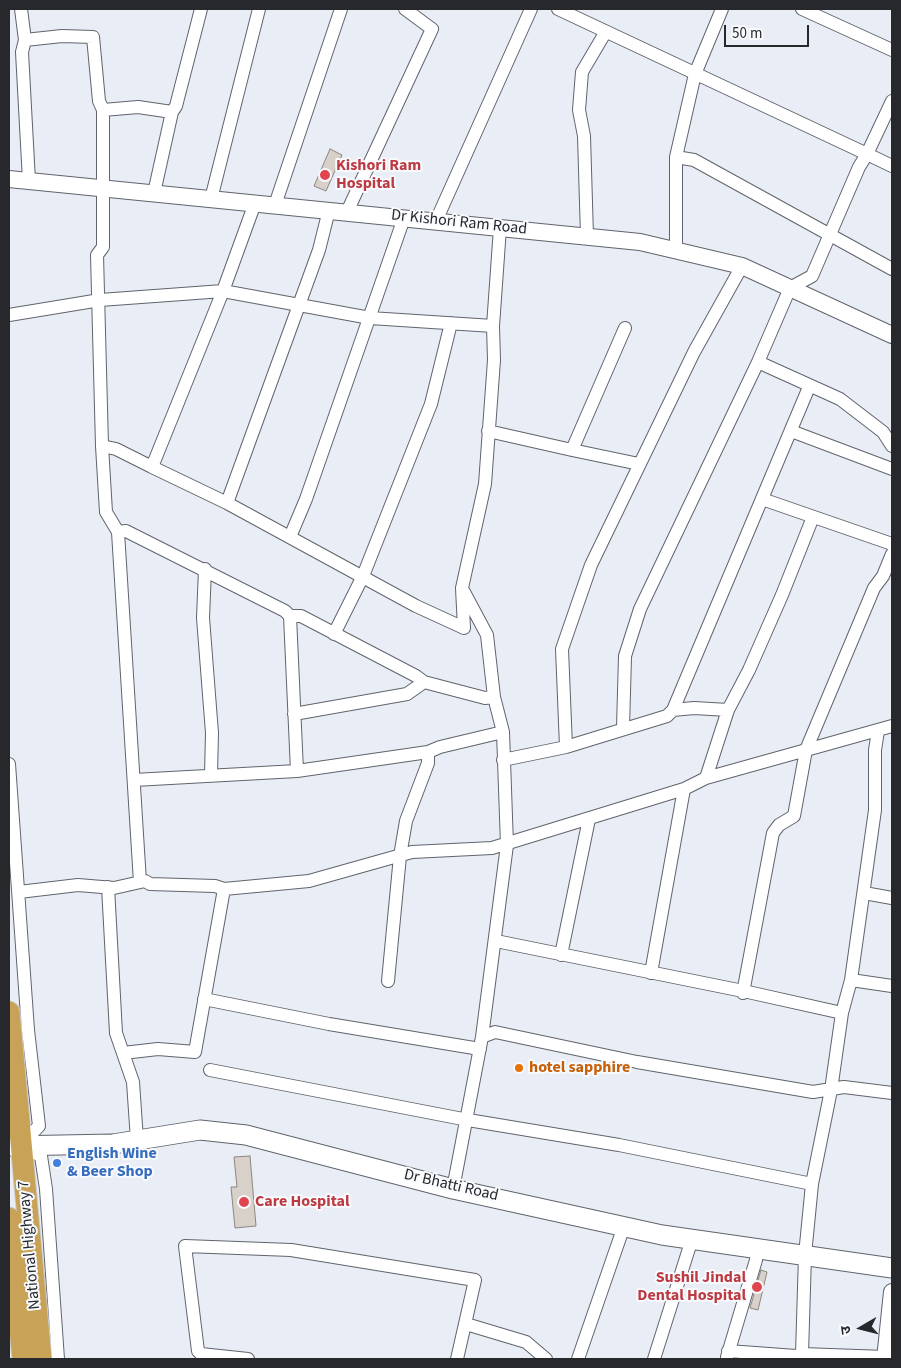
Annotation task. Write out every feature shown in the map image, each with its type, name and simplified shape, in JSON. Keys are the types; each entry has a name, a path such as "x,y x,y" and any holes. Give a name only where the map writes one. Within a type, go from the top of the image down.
{"highway":[{"name":"National Highway 7","path":"9,1012 15,1146 40,1359"},
{"path":"9,1218 23,1359"}],"main road":[{"name":"Dr Bhatti Road","path":"15,1146 113,1144 200,1130 246,1135 453,1189 624,1226 692,1239 892,1268"}],"street":[{"path":"20,9 24,40 22,52 30,181"},
{"path":"154,193 172,112 176,106 200,9"},
{"path":"212,199 258,9"},
{"path":"275,205 342,9"},
{"path":"347,212 432,29 405,9"},
{"path":"436,221 531,9"},
{"path":"558,9 892,166"},
{"path":"676,250 676,157 695,74 722,9"},
{"path":"802,9 892,50"},
{"path":"587,236 584,136 579,110 582,72 606,33"},
{"path":"24,40 62,36 93,37 99,101 103,110 103,247 97,255 100,300 98,372 102,446 106,512 118,532 140,882"},
{"path":"623,728 625,656 640,610 758,362 790,288 812,276 892,101"},
{"path":"103,110 138,107 172,112"},
{"path":"676,157 694,160 892,269"},
{"name":"Dr Kishori Ram Road","path":"9,179 640,242 742,266 892,334"},
{"path":"152,467 223,290 255,203"},
{"path":"227,503 319,250 329,210"},
{"path":"290,537 306,499 404,218"},
{"path":"102,446 116,448 227,503 416,606 464,628 462,588 485,484 494,360 493,326 500,228"},
{"path":"566,747 562,649 591,565 694,352 742,266"},
{"path":"9,315 100,300 223,290 370,318 493,326"},
{"path":"334,634 363,576 432,404 451,323"},
{"path":"572,450 625,328"},
{"path":"758,362 809,387 840,399 883,432 892,446"},
{"path":"503,760 566,747 667,716 673,710 809,387"},
{"path":"488,431 639,464"},
{"path":"791,431 892,469"},
{"path":"762,500 892,544"},
{"path":"706,778 728,710 775,612 813,517"},
{"path":"118,532 126,531 205,569 285,611 290,616 297,771"},
{"path":"743,992 768,851 773,833 779,825 794,816 806,750 874,588 883,576 892,554"},
{"path":"205,569 203,618 212,734 211,775"},
{"path":"453,1189 468,1120 481,1043 496,941 506,845 503,732 494,697 487,635 462,588"},
{"path":"290,616 301,616 416,676 424,682 485,698 494,697"},
{"path":"294,714 407,694 424,682"},
{"path":"673,710 694,708 728,710"},
{"path":"19,892 78,885 108,887 140,882 215,886 224,889 309,881 412,852 492,848 684,790 706,778 892,726"},
{"path":"802,1354 805,1255 812,1184 831,1090 842,1013 851,980 864,893 875,810 875,750 878,731"},
{"path":"134,780 297,771 428,752 440,747 503,732"},
{"path":"388,981 400,856 406,822 428,763 428,752"},
{"path":"9,764 28,1030 39,1126 15,1146 41,1156 46,1189 58,1359"},
{"path":"651,974 684,790"},
{"path":"561,955 589,819"},
{"path":"108,887 116,1033 133,1082 138,1140"},
{"path":"123,1053 158,1049 195,1052 224,889"},
{"path":"864,893 892,898"},
{"path":"496,941 842,1013"},
{"path":"851,980 892,986"},
{"path":"204,999 329,1024 481,1043 495,1032 638,1062 812,1092 844,1087 892,1093"},
{"path":"210,1070 468,1120 619,1145 812,1184"},
{"path":"578,1359 624,1226"},
{"path":"654,1359 692,1239"},
{"path":"248,1359 201,1354 198,1351 185,1246 292,1250 475,1280 457,1359"},
{"path":"757,1248 756,1260 727,1355 796,1356 802,1354 886,1358 892,1292"},
{"path":"466,1324 526,1342 546,1359"}],"building":[{"path":"330,149 342,155 326,191 314,186"},
{"path":"250,1156 256,1226 235,1228 231,1187 237,1187 234,1157"},
{"path":"761,1270 767,1272 758,1310 750,1308"}],"place":[{"name":"Kishori Ram Hospital","path":"325,175"},
{"name":"hotel sapphire","path":"519,1068"},
{"name":"English Wine & Beer Shop","path":"57,1163"},
{"name":"Care Hospital","path":"244,1202"},
{"name":"Sushil Jindal Dental Hospital","path":"757,1287"}]}
